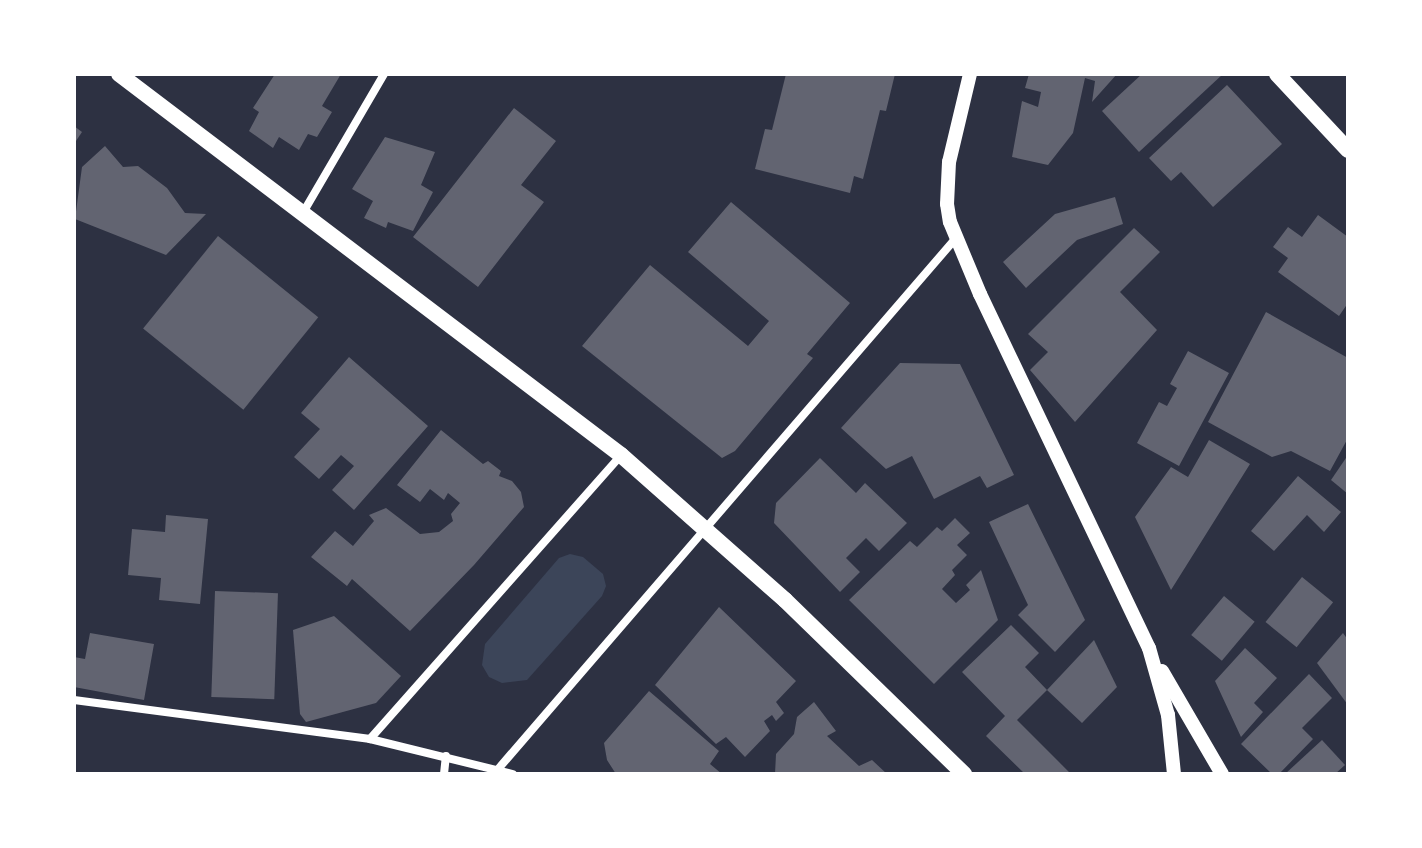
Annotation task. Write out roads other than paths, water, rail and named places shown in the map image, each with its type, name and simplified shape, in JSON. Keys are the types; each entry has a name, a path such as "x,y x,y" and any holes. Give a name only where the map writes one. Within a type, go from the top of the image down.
{"main road":[{"path":"119,74 304,211 621,455 707,528 964,774"},
{"path":"1277,74 1348,150"}],"street":[{"path":"304,211 384,74"},
{"path":"970,74 948,172 947,204 956,238 1149,648 1222,774"},
{"path":"499,768 956,238"},
{"path":"370,739 621,455"},
{"path":"1149,648 1168,715 1174,774"},
{"path":"74,700 370,739 499,768 513,774"},
{"path":"444,774 446,756"}]}
